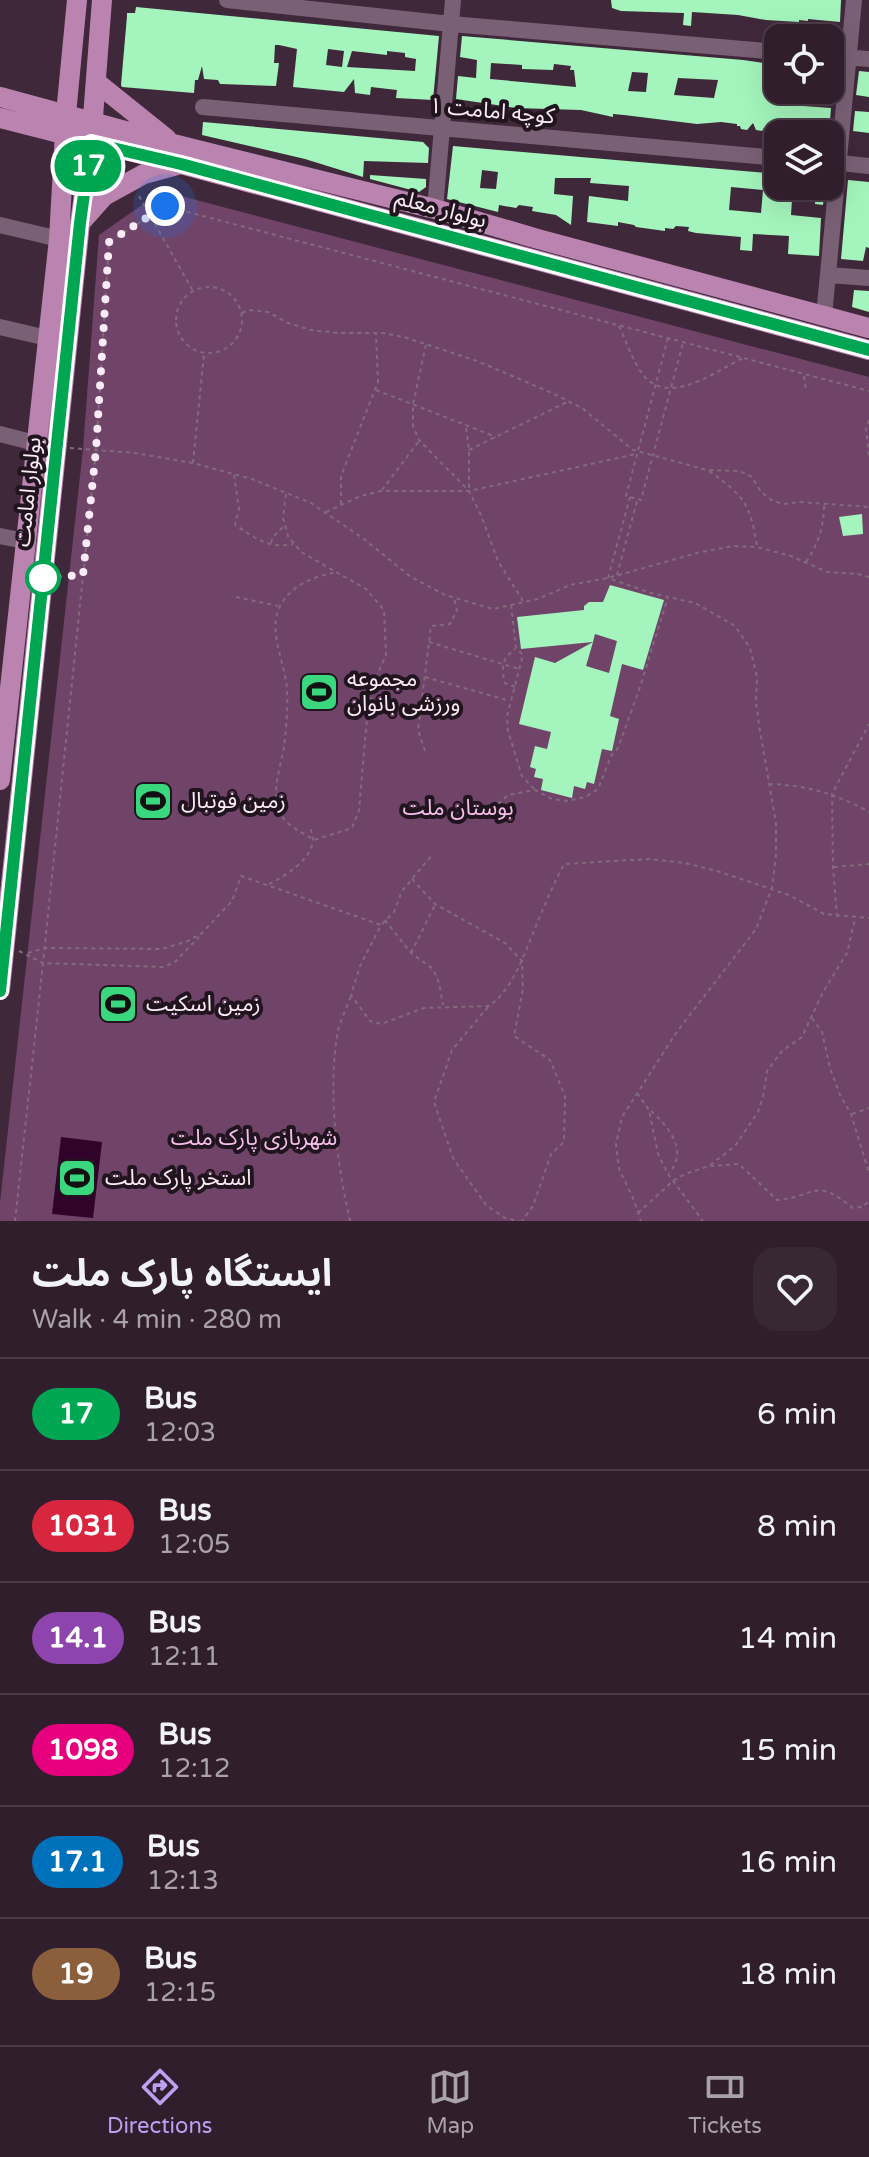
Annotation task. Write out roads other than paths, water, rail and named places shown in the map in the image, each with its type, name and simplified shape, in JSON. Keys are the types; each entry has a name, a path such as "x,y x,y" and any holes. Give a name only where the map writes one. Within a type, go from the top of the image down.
{"main road":[{"name":"بولوار امامت","path":"0,780 7,643 25,541 59,239 65,125 77,0"},
{"name":"بولوار امامت","path":"0,990 91,143 102,0"},
{"path":"96,82 173,144"},
{"name":"بولوار معلم","path":"0,97 65,125 91,143 430,230 869,350"},
{"name":"بولوار معلم","path":"0,118 65,125 93,121 435,209 869,328"},
{"path":"80,223 104,196 144,174 181,164"},
{"path":"430,230 435,209"}],"street":[{"path":"227,0 451,24 764,51"},
{"path":"435,209 453,0"},
{"path":"840,120 854,0"},
{"path":"844,58 869,59"},
{"name":"کوچه امامت ۱","path":"203,107 764,157"},
{"path":"844,164 869,166"},
{"path":"824,316 832,200"},
{"path":"0,225 59,239"},
{"path":"828,275 869,278"},
{"path":"0,327 47,338"},
{"path":"0,434 35,443"},
{"path":"0,536 25,541"}],"place":[{"name":"مجموعه ورزشی بانوان","path":"319,692"},
{"name":"زمین فوتبال","path":"153,801"},
{"name":"زمین اسکیت","path":"118,1004"},
{"name":"استخر پارک ملت","path":"77,1178"}],"park label":[{"name":"بوستان ملت","path":"458,808"},
{"name":"شهربازی پارک ملت","path":"254,1138"}]}
